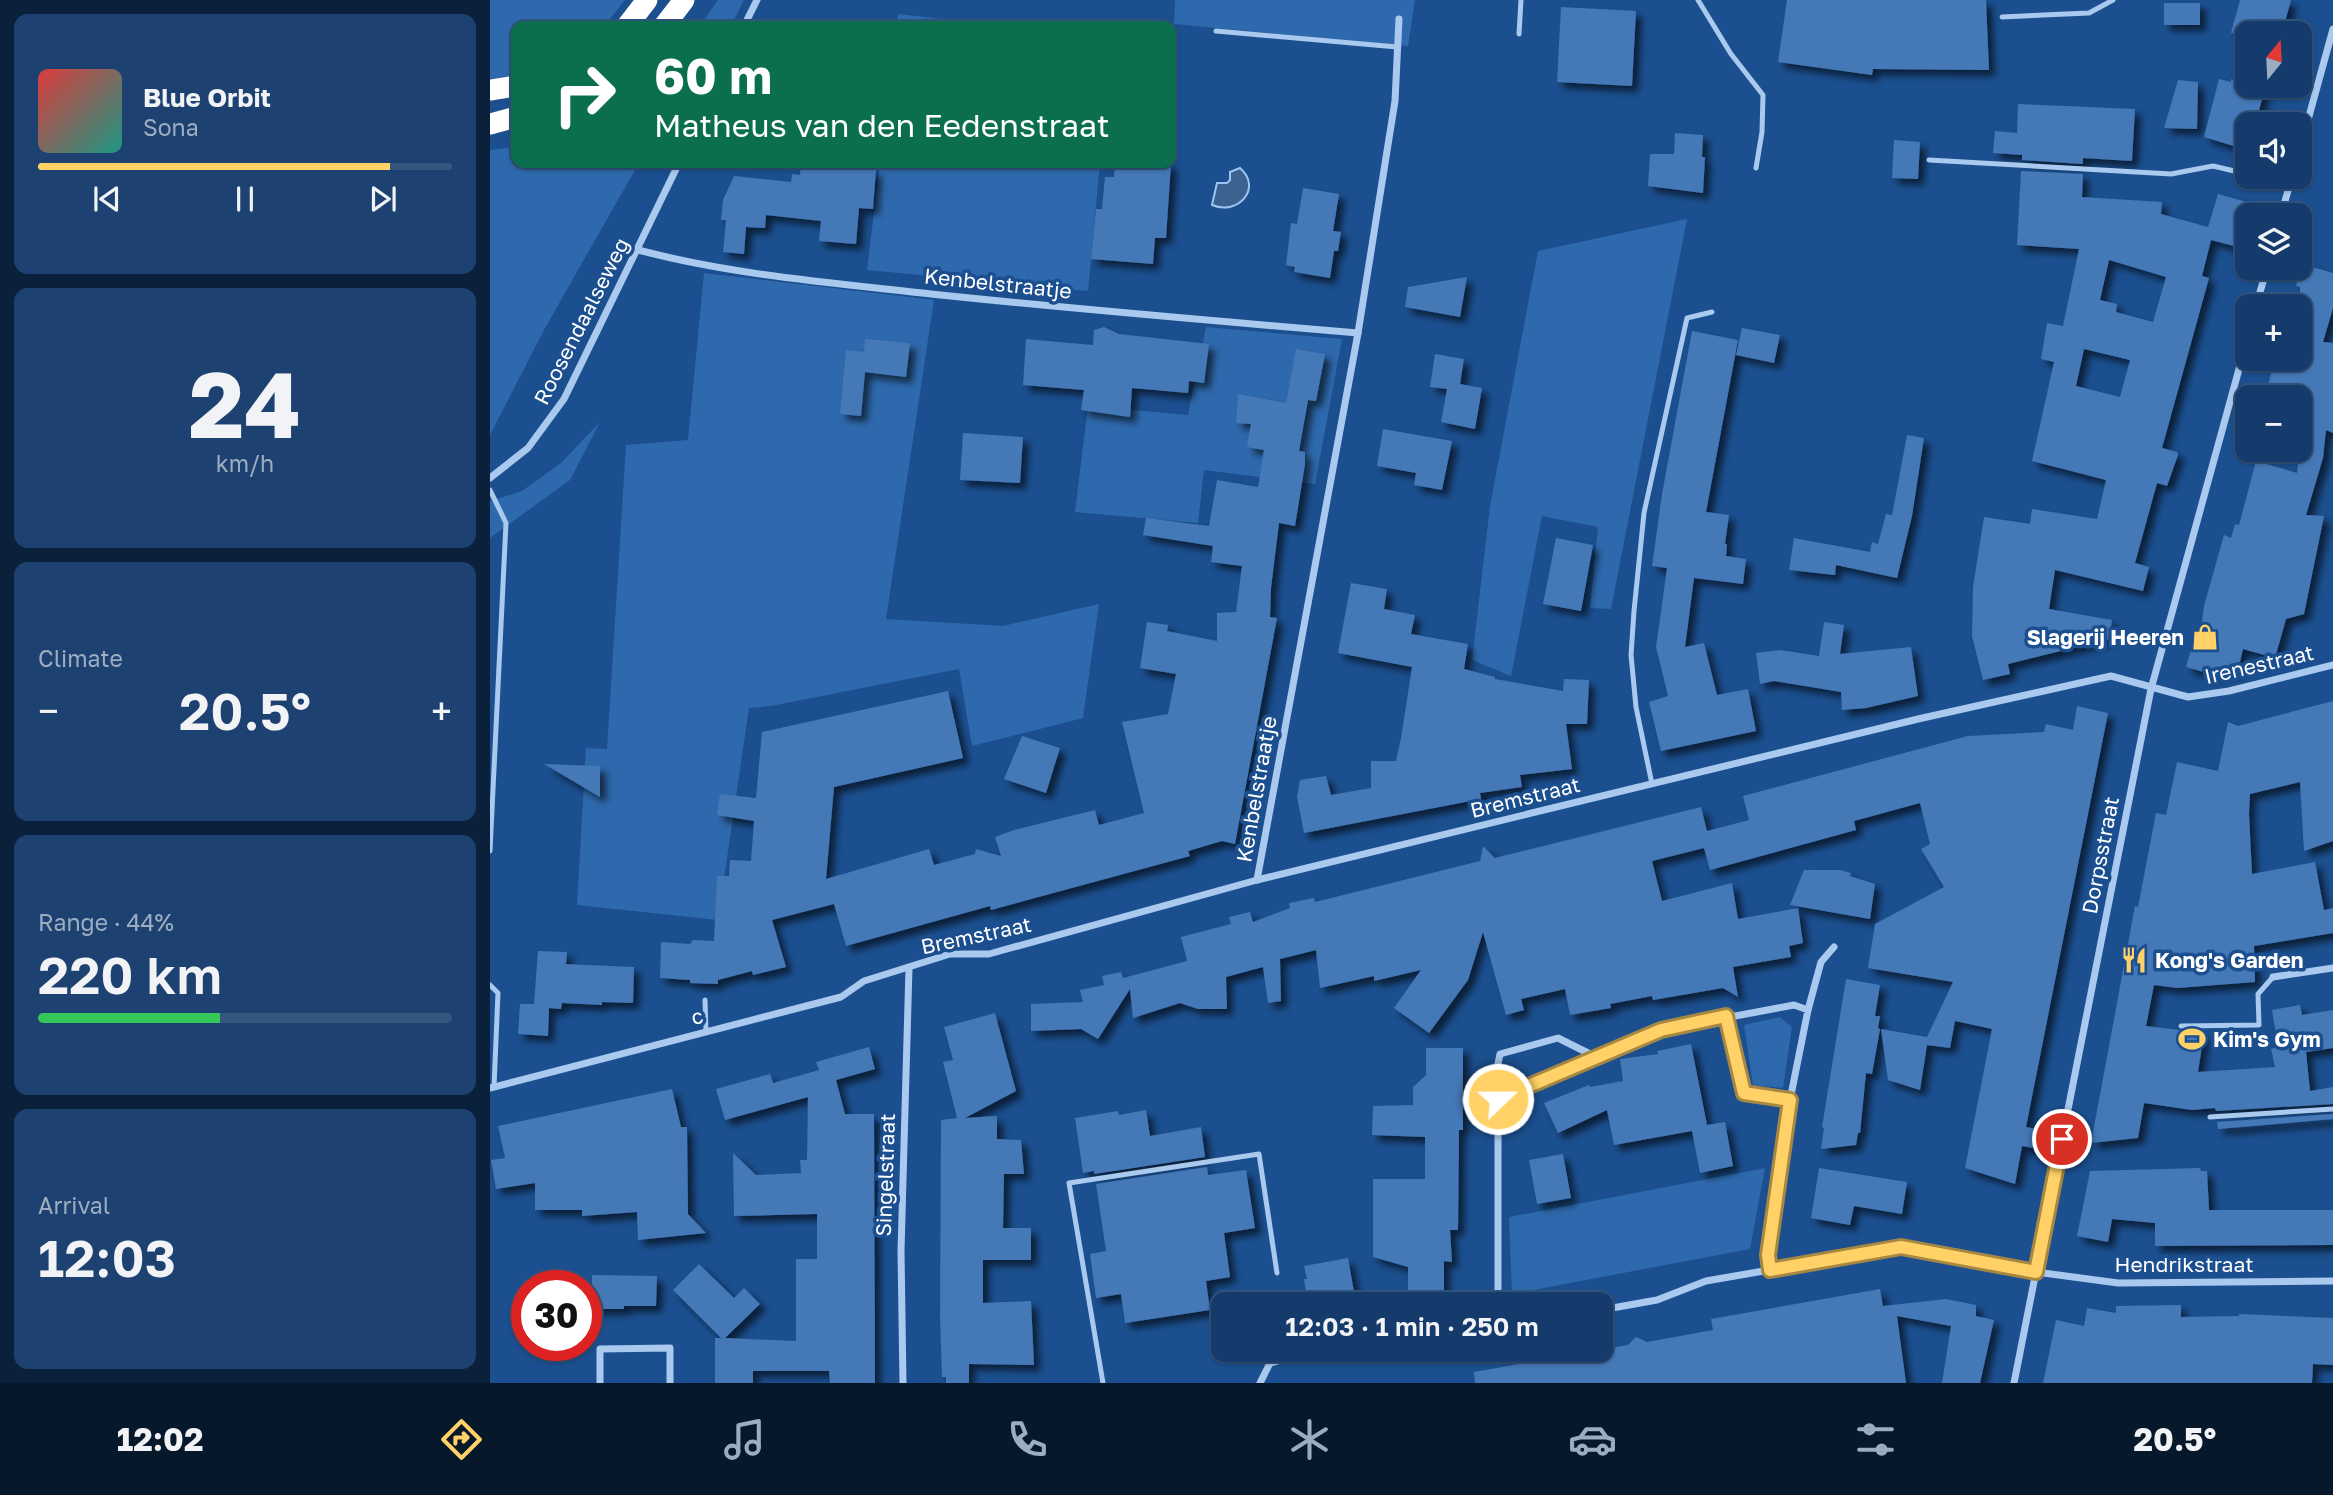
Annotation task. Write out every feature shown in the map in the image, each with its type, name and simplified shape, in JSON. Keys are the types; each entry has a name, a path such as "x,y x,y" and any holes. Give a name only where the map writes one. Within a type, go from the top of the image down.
{"highway":[{"path":"631,21 647,0"},
{"path":"668,21 684,0"},
{"path":"490,90 511,87"},
{"path":"490,124 511,118"}],"street":[{"path":"746,21 757,0"},
{"name":"Kenbelstraatje","path":"1257,880 1358,333 1395,101 1399,19"},
{"path":"2310,112 2333,29"},
{"name":"Roosendaalseweg","path":"490,478 528,448 564,399 677,168"},
{"name":"Kenbelstraatje","path":"638,250 746,272 841,284 1092,311 1358,333"},
{"name":"Dorpsstraat","path":"2014,1383 2151,689 2238,371"},
{"name":"Irenestraat","path":"2151,689 2188,697 2228,691 2333,665"},
{"name":"Bremstraat","path":"909,968 950,954 989,954 1257,880 1918,719 2111,676 2151,689"},
{"path":"1770,1270 1768,1255 1790,1100 1808,1010 1821,962 1833,947"},
{"name":"c","path":"492,1087 841,997 864,981 909,968"},
{"name":"Singelstraat","path":"903,1383 901,1251 909,968"},
{"path":"2273,977 2333,968"},
{"path":"1498,1099 1661,1030 1794,1005 1808,1010"},
{"path":"1726,1016 1744,1093 1790,1100"},
{"path":"1498,1292 1496,1073 1500,1054 1559,1038 1598,1058"},
{"name":"Hendrikstraat","path":"1613,1308 1657,1300 1706,1282 1901,1247 2036,1272 2118,1283 2333,1281"},
{"path":"600,1383 600,1349 670,1348 670,1383"},
{"path":"1260,1383 1270,1363 1274,1362"}],"lane":[{"path":"1519,34 1521,0"},
{"path":"1698,0 1731,54 1763,95 1762,132 1756,168"},
{"path":"2002,17 2090,13 2112,0"},
{"path":"1216,31 1397,47"},
{"path":"1929,160 2171,174 2213,166 2235,171"},
{"path":"1652,783 1636,707 1631,655 1644,513 1686,318 1712,312"},
{"path":"490,490 506,523 490,851"},
{"path":"2181,1026 2259,1025 2258,994 2273,977"},
{"path":"490,985 498,993 492,1087"},
{"path":"705,1000 706,1031"},
{"path":"2210,1117 2333,1109"},
{"path":"1103,1383 1069,1184 1259,1154 1277,1273"}],"shaded area":[{"path":"490,0 625,0 608,21 511,21 511,76 490,79"},
{"path":"718,0 744,0 734,21 703,21"},
{"path":"1175,0 1415,0 1408,46 1176,24"},
{"path":"898,14 959,21 897,21"},
{"path":"511,148 511,168 636,168 544,330 490,435 490,150"},
{"path":"879,168 1100,168 1088,291 867,270"},
{"path":"1240,168 1249,184 1244,198 1231,207 1212,205 1217,183 1227,183 1230,180 1230,172"},
{"path":"1687,219 1611,609 1590,608 1598,527 1542,516 1511,676 1472,660 1490,506 1538,251"},
{"path":"704,273 934,300 886,619 1003,626 1099,604 1083,718 972,746 959,669 749,708 718,920 577,905 586,748 607,749 626,445 688,440"},
{"path":"1206,327 1342,339 1315,484 1204,470 1198,523 1075,512 1088,406 1188,415"},
{"path":"600,422 570,480 490,538 490,501 522,491 561,463"},
{"path":"1780,1017 1792,1027 1783,1088 1753,1085 1744,1025"},
{"path":"1765,1168 1750,1249 1512,1292 1509,1217"}],"building":[{"path":"1787,0 1986,0 1989,70 1873,69 1872,75 1778,62"},
{"path":"2240,0 2291,0 2285,21 2235,21 2235,33 2231,33"},
{"path":"2164,3 2200,3 2200,25 2164,25"},
{"path":"1561,7 1636,11 1632,86 1557,82"},
{"path":"2219,79 2235,81 2235,98 2262,98 2259,112 2235,112 2235,146 2204,137"},
{"path":"2178,80 2198,82 2197,129 2164,128"},
{"path":"2018,104 2135,109 2132,161 2083,158 2083,164 2022,160 2022,155 1993,153 1995,131 2017,133"},
{"path":"1675,133 1703,135 1703,193 1648,186 1650,154 1674,154"},
{"path":"1894,140 1920,142 1918,179 1892,178"},
{"path":"801,168 876,170 873,209 859,208 856,244 819,241 821,221 766,215 765,228 746,227 744,254 723,252 726,220 721,220 723,200 734,176 791,182 792,174 800,175"},
{"path":"1115,168 1171,168 1166,238 1155,238 1153,264 1091,259 1096,209 1102,209 1105,177 1114,177"},
{"path":"2021,171 2083,174 2082,197 2162,202 2161,214 2208,227 2218,194 2247,202 2235,203 2234,246 2211,240 2202,276 2209,278 2162,448 2177,452 2178,455 2167,486 2157,483 2135,563 2149,567 2143,591 2055,570 2049,609 2112,620 2109,639 2008,664 2010,674 1983,680 1972,636 1973,587 1984,517 2030,524 2032,509 2097,519 2106,480 2032,461 2054,362 2041,359 2047,323 2063,326 2079,249 2017,245","holes":["2109,260 2166,277 2153,322 2116,312 2117,304 2100,300","2084,349 2130,360 2120,397 2076,386"]},
{"path":"1303,188 1339,194 1333,231 1341,232 1338,251 1334,251 1330,278 1294,272 1295,267 1286,265 1291,223 1297,224"},
{"path":"2312,267 2333,273 2333,308 2323,342 2333,343 2333,433 2326,430 2323,458 2306,515 2324,516 2304,614 2286,619 2275,658 2243,649 2239,666 2236,666 2234,673 2220,669 2218,676 2186,667 2195,636 2200,636 2204,606 2224,535 2231,538 2235,524 2239,525 2256,462 2297,473 2298,462 2312,462 2312,385 2268,385 2272,371 2312,371 2312,294 2300,294 2300,287 2296,286 2298,280 2312,280"},
{"path":"1467,277 1460,317 1405,307 1408,287"},
{"path":"1104,327 1119,334 1209,344 1204,383 1189,381 1188,393 1132,388 1130,417 1081,410 1084,390 1023,385 1026,339 1093,345 1094,330"},
{"path":"1742,328 1780,335 1774,363 1736,355"},
{"path":"1692,331 1738,340 1706,512 1729,515 1726,556 1746,559 1743,584 1694,578 1685,647 1704,643 1717,695 1748,689 1756,731 1661,751 1649,702 1668,696 1656,647 1667,568 1652,566 1662,494"},
{"path":"865,339 910,343 906,377 865,372 861,416 840,414 846,350 864,352"},
{"path":"1296,349 1325,354 1316,401 1308,400 1299,451 1305,452 1305,464 1295,526 1279,523 1270,617 1277,618 1235,844 1222,841 1188,851 1190,856 991,910 990,906 846,946 834,904 772,920 786,967 753,975 752,971 718,980 718,984 660,978 661,942 690,944 693,940 714,941 717,876 729,876 730,860 751,861 754,821 717,815 720,794 756,798 762,732 948,691 963,758 834,787 826,879 929,849 934,865 975,854 976,849 1001,856 995,837 1014,830 1095,810 1099,825 1144,813 1122,722 1168,714 1176,674 1140,668 1147,622 1168,625 1167,631 1217,641 1217,613 1236,612 1242,566 1211,562 1213,546 1143,535 1146,518 1209,526 1217,480 1258,487 1264,450 1247,447 1251,424 1236,423 1238,394 1286,403"},
{"path":"1435,354 1464,359 1460,384 1482,388 1475,429 1441,422 1447,389 1430,387"},
{"path":"1383,429 1452,441 1442,490 1414,485 1416,473 1377,466"},
{"path":"963,433 1023,437 1020,483 960,480"},
{"path":"1907,435 1924,438 1912,516 1897,578 1836,565 1835,575 1789,570 1794,538 1870,552 1872,542 1878,544 1886,514 1892,515"},
{"path":"1556,538 1593,545 1581,611 1543,604"},
{"path":"1351,583 1387,589 1384,609 1415,615 1411,634 1468,644 1464,669 1495,679 1563,691 1564,679 1589,680 1587,724 1566,724 1572,769 1520,775 1522,787 1480,793 1481,799 1304,833 1297,797 1300,780 1326,776 1331,795 1371,788 1371,761 1396,761 1401,738 1412,667 1338,653"},
{"path":"1824,622 1844,625 1840,654 1911,647 1918,696 1866,708 1842,710 1841,692 1774,681 1760,684 1756,653 1780,650 1819,656"},
{"path":"2333,701 2333,841 2304,851 2300,782 2250,794 2249,814 2252,874 2315,862 2324,910 2333,908 2333,933 2254,946 2255,982 2177,988 2154,985 2146,1026 2204,1033 2198,1072 2275,1067 2271,1049 2278,1047 2272,1010 2300,1005 2302,1015 2333,1010 2333,1048 2306,1052 2310,1091 2333,1087 2333,1104 2216,1111 2215,1108 2192,1110 2144,1103 2138,1138 2091,1143 2135,906 2138,907 2156,813 2166,815 2177,762 2218,771 2228,722 2238,726"},
{"path":"2077,706 2108,713 2026,1127 2037,1129 2033,1148 2022,1146 2015,1184 1965,1168 1992,1029 1955,1021 1950,1048 1927,1045 1920,1090 1888,1080 1881,1029 1927,1037 1953,982 1868,968 1875,924 1944,887 1921,849 1930,844 1920,803 1854,821 1856,830 1710,870 1704,848 1652,861 1662,901 1732,883 1738,919 1798,908 1803,943 1789,946 1791,957 1733,967 1738,997 1723,988 1653,1000 1652,996 1610,1004 1611,1008 1570,1015 1565,989 1521,999 1524,1010 1506,1015 1483,932 1468,980 1429,1033 1394,1008 1421,970 1374,981 1374,976 1320,988 1316,950 1280,959 1281,1001 1268,1003 1263,967 1226,977 1227,1009 1198,1009 1180,1003 1133,1018 1130,989 1098,1039 1081,1029 1031,1031 1031,1004 1083,1002 1080,990 1104,985 1102,976 1121,972 1123,978 1187,961 1181,937 1231,924 1229,917 1250,912 1253,922 1290,908 1289,903 1314,898 1315,902 1480,861 1483,846 1495,858 1701,807 1707,831 1749,820 1743,796 1968,736 2044,732 2046,724 2073,730"},
{"path":"1022,736 1060,748 1046,793 1004,779"},
{"path":"544,764 600,766 600,797"},
{"path":"1804,870 1840,870 1875,884 1870,919 1790,905"},
{"path":"538,951 567,952 566,964 634,967 633,1003 562,1003 561,1009 549,1008 548,1036 518,1034 520,1004 534,1004"},
{"path":"1846,979 1880,985 1875,1016 1880,1016 1880,1029 1872,1074 1866,1073 1860,1133 1856,1145 1821,1149 1822,1127"},
{"path":"995,1013 1016,1091 965,1118 997,1116 997,1139 1021,1140 1024,1174 1004,1174 1003,1228 1031,1228 1031,1260 983,1260 983,1303 1031,1301 1034,1365 969,1364 969,1383 946,1383 946,1377 942,1377 940,1316 941,1120 957,1118 943,1062 953,1060 944,1027"},
{"path":"1691,1044 1707,1125 1725,1122 1733,1166 1700,1173 1692,1131 1614,1145 1607,1110 1558,1133 1544,1103 1589,1085 1590,1087 1623,1081 1620,1059 1658,1054 1657,1051"},
{"path":"869,1047 875,1069 836,1080 845,1114 874,1114 875,1383 830,1383 829,1371 753,1371 753,1383 715,1383 715,1338 721,1338 673,1290 699,1264 734,1298 744,1288 760,1304 725,1338 796,1341 796,1259 817,1259 817,1214 734,1216 733,1153 756,1175 801,1173 800,1160 807,1160 808,1097 725,1120 716,1089 770,1074 773,1083 819,1070 816,1062"},
{"path":"1426,1048 1463,1048 1463,1130 1459,1130 1458,1230 1450,1230 1452,1262 1444,1261 1444,1292 1408,1292 1408,1267 1373,1257 1373,1179 1425,1179 1425,1137 1372,1135 1373,1106 1413,1105 1413,1087 1426,1075"},
{"path":"672,1089 681,1127 687,1127 688,1214 706,1233 638,1240 637,1212 582,1216 582,1210 535,1210 535,1183 496,1189 491,1160 505,1158 498,1126"},
{"path":"1146,1110 1150,1136 1201,1127 1205,1157 1094,1174 1094,1171 1083,1173 1075,1118 1118,1111 1119,1115"},
{"path":"2333,1114 2333,1119 2218,1129 2217,1122"},
{"path":"1563,1154 1571,1198 1537,1204 1529,1160"},
{"path":"1207,1167 1208,1175 1246,1170 1255,1228 1224,1233 1230,1277 1206,1281 1210,1310 1125,1323 1121,1294 1096,1298 1090,1254 1106,1251 1096,1184"},
{"path":"1819,1168 1907,1182 1902,1214 1854,1206 1850,1225 1811,1218"},
{"path":"2200,1168 2201,1171 2207,1171 2209,1210 2333,1210 2333,1245 2155,1246 2155,1223 2112,1219 2108,1242 2077,1236 2090,1171"},
{"path":"1348,1258 1354,1292 1306,1292 1304,1266"},
{"path":"602,1275 657,1276 656,1306 624,1306 624,1309 602,1309"},
{"path":"1880,1289 1883,1306 1946,1299 1976,1305 1976,1316 1994,1320 1980,1383 1942,1383 1951,1326 1897,1316 1906,1383 1475,1383 1474,1372 1531,1362 1613,1362 1613,1348 1628,1345 1636,1337 1647,1342 1713,1330 1711,1319"},
{"path":"2181,1305 2181,1317 2239,1314 2333,1318 2333,1365 2313,1364 2312,1383 2043,1383 2056,1320 2084,1326 2087,1308 2116,1313 2116,1306"}],"place":[{"name":"Slagerij Heeren","path":"2205,637"},
{"name":"Kong's Garden","path":"2134,960"},
{"name":"Kim's Gym","path":"2192,1039"}],"route":[{"path":"1498,1099 1661,1030 1726,1016 1744,1093 1790,1100 1768,1255 1770,1270 1901,1247 2036,1272 2062,1139"}]}
